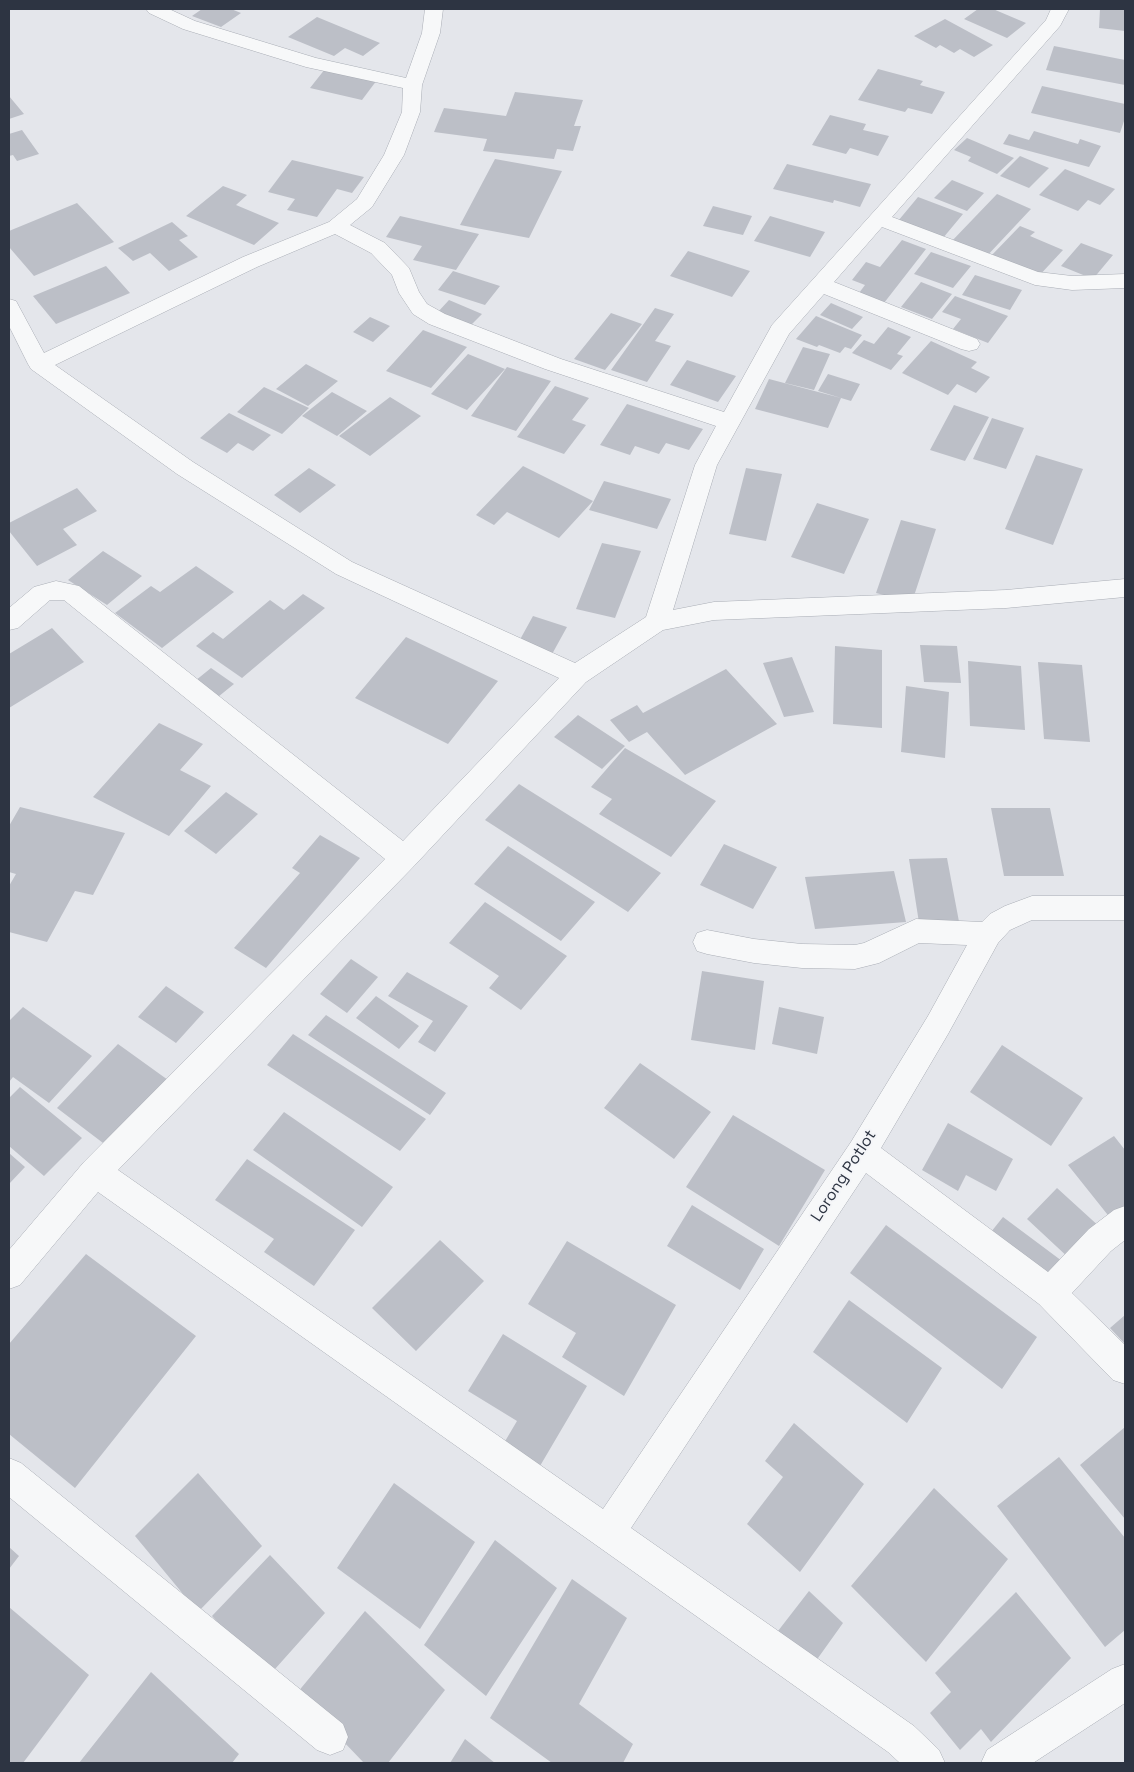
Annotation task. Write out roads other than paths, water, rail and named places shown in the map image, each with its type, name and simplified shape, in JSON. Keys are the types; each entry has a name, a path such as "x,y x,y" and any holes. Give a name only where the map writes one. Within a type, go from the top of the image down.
{"street":[{"path":"155,9 189,25 312,63 413,85"},
{"path":"39,364 250,262 336,226 365,203 394,155 411,112 413,85 431,34 434,9"},
{"path":"656,622 706,465 780,330 1054,22 1060,9"},
{"path":"879,219 1035,278 1072,283 1125,281"},
{"path":"336,226 378,248 402,273 409,293 420,308 436,319 553,364 729,422"},
{"path":"821,286 969,344"},
{"path":"9,306 39,364 185,468 344,568 577,675"},
{"path":"9,1274 95,1172 404,858 577,675 656,622 714,611 1006,599 1125,588"},
{"path":"9,621 43,593 56,590 70,592 404,858"},
{"name":"Lorong Potlot","path":"608,1532 862,1152 938,1025 988,934 1000,922 1032,908 1125,908"},
{"path":"707,942 754,951 802,956 855,957 869,954 916,931 988,934"},
{"path":"862,1152 1050,1293 1125,1368"},
{"path":"95,1172 901,1739 926,1763"},
{"path":"1050,1293 1100,1240 1125,1221"},
{"path":"9,1475 330,1737"},
{"path":"1000,1763 1125,1682"}]}
